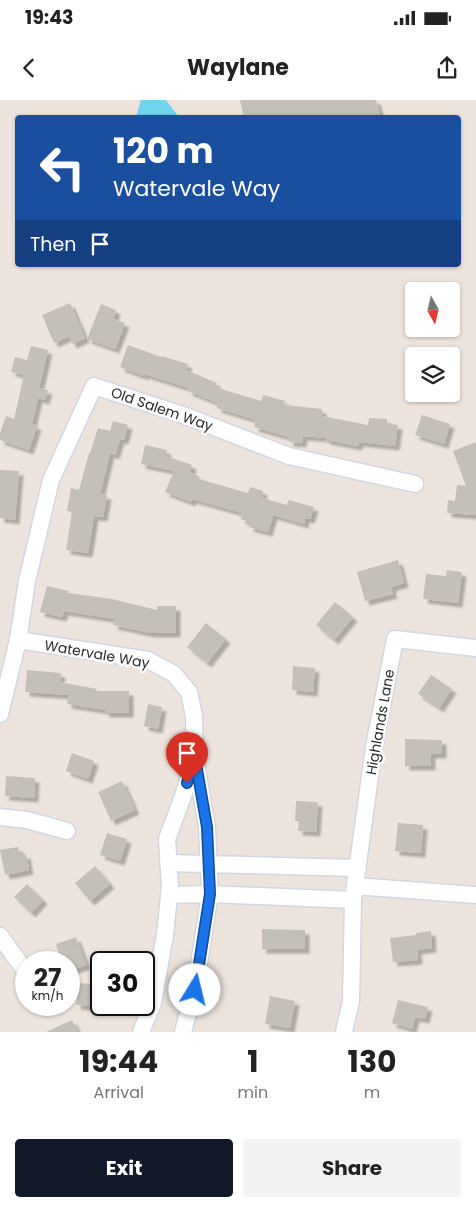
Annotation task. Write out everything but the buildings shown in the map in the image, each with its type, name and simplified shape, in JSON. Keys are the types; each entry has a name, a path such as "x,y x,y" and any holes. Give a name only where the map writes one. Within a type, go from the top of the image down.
{"street":[{"name":"Old Salem Way","path":"0,714 18,640 28,581 51,480 94,386 183,415 288,456 415,484"},
{"name":"Highlands Lane","path":"344,1032 352,1000 354,893 374,747 395,639 476,648"},
{"name":"Watervale Way","path":"18,640 148,660 174,674 189,692 194,716 195,758 207,827 210,894 195,990 183,1032"},
{"name":"Watervale Way","path":"141,1032 153,1003 165,935 169,895 167,839 195,758"},
{"path":"0,816 27,820 67,830"},
{"path":"168,863 358,868"},
{"path":"169,895 354,893 476,895"},
{"path":"0,936 15,957"}],"water":[{"path":"141,100 166,100 177,115 137,115"}],"route":[{"path":"187,783 195,758 207,827 210,894 195,990"}]}
